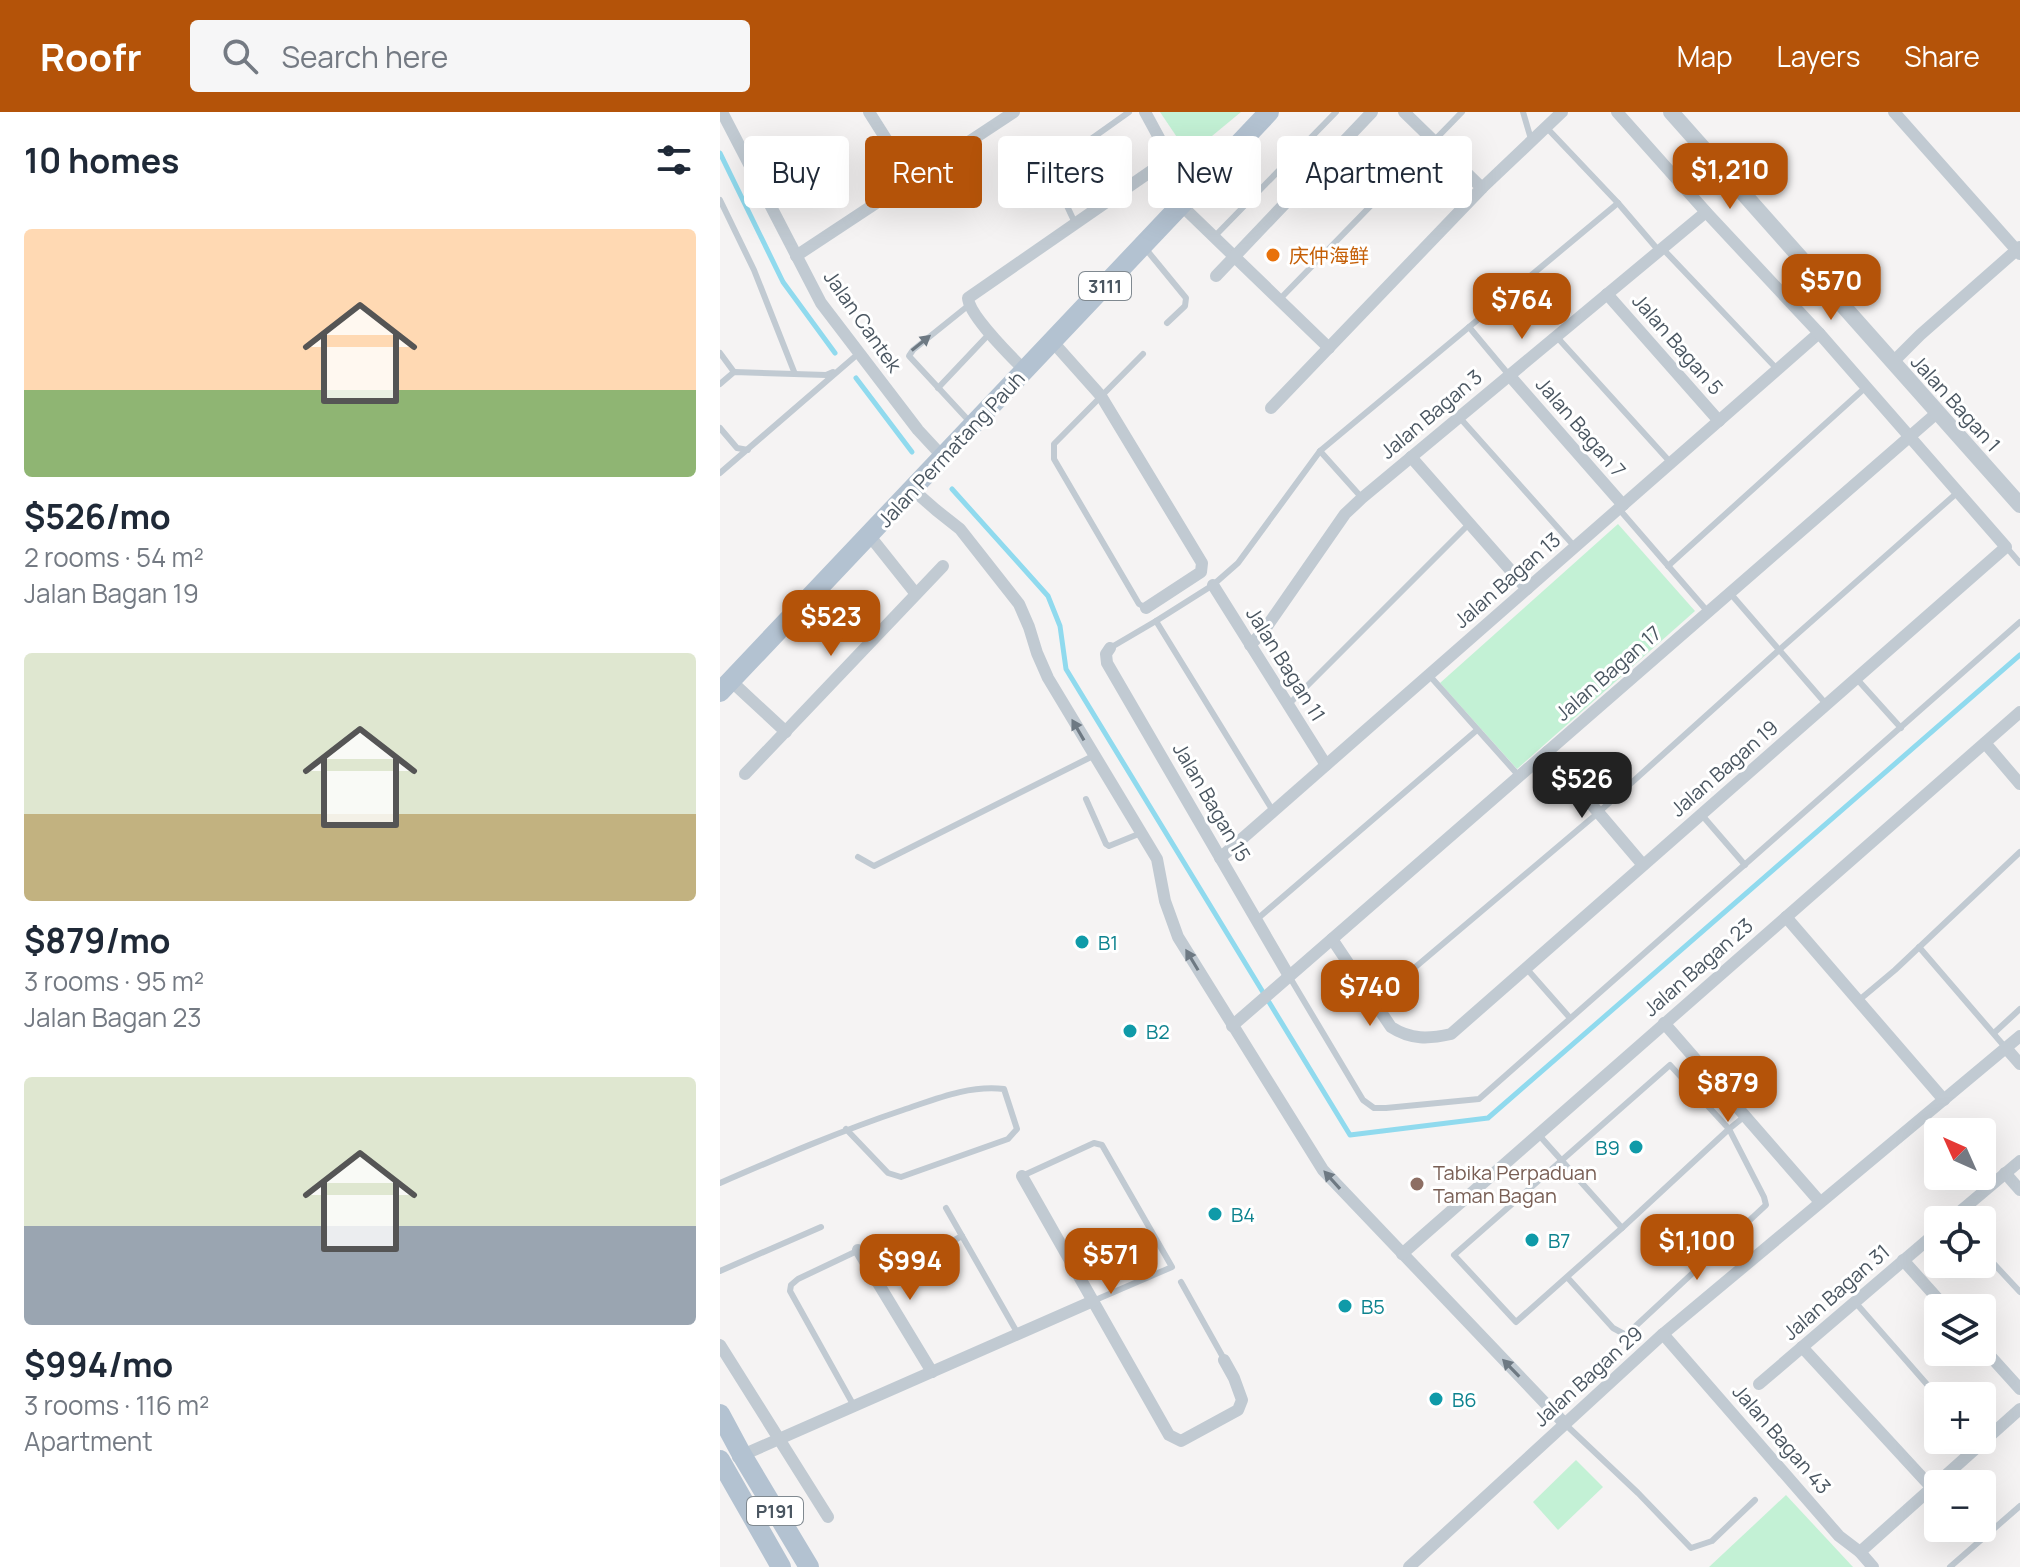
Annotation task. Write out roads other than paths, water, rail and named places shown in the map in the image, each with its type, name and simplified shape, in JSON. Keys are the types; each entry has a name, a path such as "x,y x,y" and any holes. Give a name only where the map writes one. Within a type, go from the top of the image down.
{"main road":[{"name":"Jalan Permatang Pauh","path":"1247,136 1269,112"},
{"name":"Jalan Permatang Pauh","path":"726,687 1178,208"},
{"name":"P191","path":"720,1414 809,1567"},
{"name":"P191","path":"721,1462 781,1567"}],"street":[{"name":"Jalan Cantek","path":"722,112 821,303 855,356 942,458"},
{"path":"869,112 884,136"},
{"path":"978,136 1014,112"},
{"path":"1145,112 1158,136"},
{"path":"1216,276 1372,112"},
{"path":"1404,112 1429,136"},
{"path":"1271,408 1482,188 1562,112"},
{"path":"1617,112 1819,333 2006,547"},
{"name":"Jalan Bagan 1","path":"1671,112 2020,505"},
{"path":"1893,362 2019,250 1894,112"},
{"path":"1025,371 969,305 971,296 1148,173"},
{"path":"1472,178 1482,188"},
{"path":"796,256 869,208"},
{"path":"1184,208 1329,348"},
{"name":"Jalan Bagan 3","path":"1250,645 1263,632 1345,514 1706,212"},
{"name":"Jalan Bagan 5","path":"1607,294 1719,421"},
{"name":"Jalan Bagan 13","path":"1220,858 1819,333"},
{"path":"1052,341 1101,396 1202,563 1201,572 1146,608"},
{"name":"Jalan Bagan 7","path":"1509,375 1621,507"},
{"name":"Jalan Bagan 17","path":"1232,1026 1938,412"},
{"path":"1411,457 1527,589"},
{"path":"916,485 936,510 960,529 1019,604 1048,678 1157,859 1165,901 1178,937 1323,1170 1565,1424"},
{"path":"869,535 916,594"},
{"name":"Jalan Bagan 19","path":"1332,939 1391,1027 1425,1039 1451,1034 2006,547"},
{"path":"745,774 943,566"},
{"name":"Jalan Bagan 11","path":"1213,585 1326,765"},
{"name":"Jalan Bagan 15","path":"1110,648 1106,654 1107,663 1289,976"},
{"path":"726,687 786,732"},
{"name":"Jalan Bagan 23","path":"1402,1254 2020,712"},
{"path":"1985,743 2020,784"},
{"path":"1547,752 1643,865"},
{"path":"1786,917 1944,1100"},
{"path":"1664,1023 1820,1202"},
{"name":"Jalan Bagan 29","path":"1409,1567 1663,1334 2020,1036"},
{"path":"2006,1048 2020,1064"},
{"path":"1967,1206 2020,1161"},
{"path":"2005,1173 2020,1190"},
{"path":"1022,1176 1169,1435 1181,1441 1238,1410 1242,1400 1224,1360"},
{"name":"Jalan Bagan 31","path":"1759,1384 1924,1243"},
{"path":"858,1250 932,1372"},
{"path":"1903,1260 1933,1294"},
{"path":"721,1462 1093,1301"},
{"name":"Jalan Bagan 43","path":"1663,1334 1839,1536 1873,1567"},
{"path":"720,1345 828,1517"},
{"path":"1802,1347 1924,1479"},
{"path":"1996,1362 2020,1389"},
{"path":"1996,1428 2020,1409"},
{"path":"1949,1470 1965,1454"},
{"path":"1860,1552 1924,1493"}],"lane":[{"path":"1075,223 1051,172 1053,166 1129,112"},
{"path":"1214,237 1336,112"},
{"path":"1439,136 1462,112"},
{"path":"1523,112 1531,141"},
{"path":"1546,126 1777,369"},
{"path":"720,200 754,270 795,374"},
{"path":"1110,648 1213,585 1238,563 1320,451 1618,203"},
{"path":"1279,300 1369,208"},
{"path":"1143,246 1186,298 1185,306 1167,323"},
{"path":"969,305 910,352 909,356 973,425"},
{"path":"1469,327 1509,375"},
{"path":"938,388 990,333"},
{"path":"1556,336 1671,463"},
{"path":"720,353 734,372"},
{"path":"1143,354 1054,444 1054,459 1139,604 1146,608"},
{"path":"720,473 855,356"},
{"path":"720,384 734,372 826,375 837,371"},
{"path":"1668,566 1866,387"},
{"path":"1459,417 1575,547"},
{"path":"720,428 737,448 748,450"},
{"path":"1320,451 1362,498"},
{"path":"1374,1002 1599,812 1958,492"},
{"path":"1621,507 1708,612"},
{"path":"1288,705 1469,524"},
{"path":"2006,547 2020,563"},
{"path":"1730,593 1826,704"},
{"path":"1156,621 1273,811"},
{"path":"1289,976 1363,1100 1374,1108 1479,1099 2020,622"},
{"path":"1429,675 1519,776"},
{"path":"1856,678 1901,728"},
{"path":"1256,920 1477,730"},
{"path":"858,857 874,866 1093,756"},
{"path":"1086,799 1109,846 1141,833"},
{"path":"1701,814 1745,865"},
{"path":"1858,1001 2020,852"},
{"path":"1919,947 2006,1048"},
{"path":"1526,968 1570,1018"},
{"path":"1994,1033 2020,1009"},
{"path":"1567,1277 1613,1328 1626,1335 1766,1205 1729,1129 1670,1065 1454,1255 1516,1322 1729,1129 1745,1116"},
{"path":"720,1183 846,1129 959,1091 1004,1089 1017,1129 1008,1139 901,1177 888,1173 846,1129"},
{"path":"1538,1134 1622,1228"},
{"path":"1022,1176 1094,1143 1102,1145 1172,1267 1093,1301"},
{"path":"946,1208 1018,1334"},
{"path":"720,1271 821,1227"},
{"path":"877,1282 962,1236"},
{"path":"854,1406 790,1291 791,1285 798,1279 858,1250"},
{"path":"1996,1266 2020,1292"},
{"path":"1181,1282 1224,1360"},
{"path":"1855,1302 1925,1382"},
{"path":"1565,1424 1691,1548 1712,1541 1755,1500"},
{"path":"1950,1567 2020,1506"}],"waterway":[{"path":"720,153 783,282 835,353"},
{"path":"856,378 912,452"},
{"path":"952,489 1048,596 1060,626 1066,669 1350,1135 1488,1118 2020,655"}],"place":[{"name":"庆仲海鲜","path":"1273,255"},
{"name":"B1","path":"1082,942"},
{"name":"B2","path":"1130,1031"},
{"name":"B9","path":"1636,1147"},
{"name":"Tabika Perpaduan Taman Bagan","path":"1417,1184"},
{"name":"B4","path":"1215,1214"},
{"name":"B7","path":"1532,1240"},
{"name":"B5","path":"1345,1306"},
{"name":"B6","path":"1436,1399"}]}
